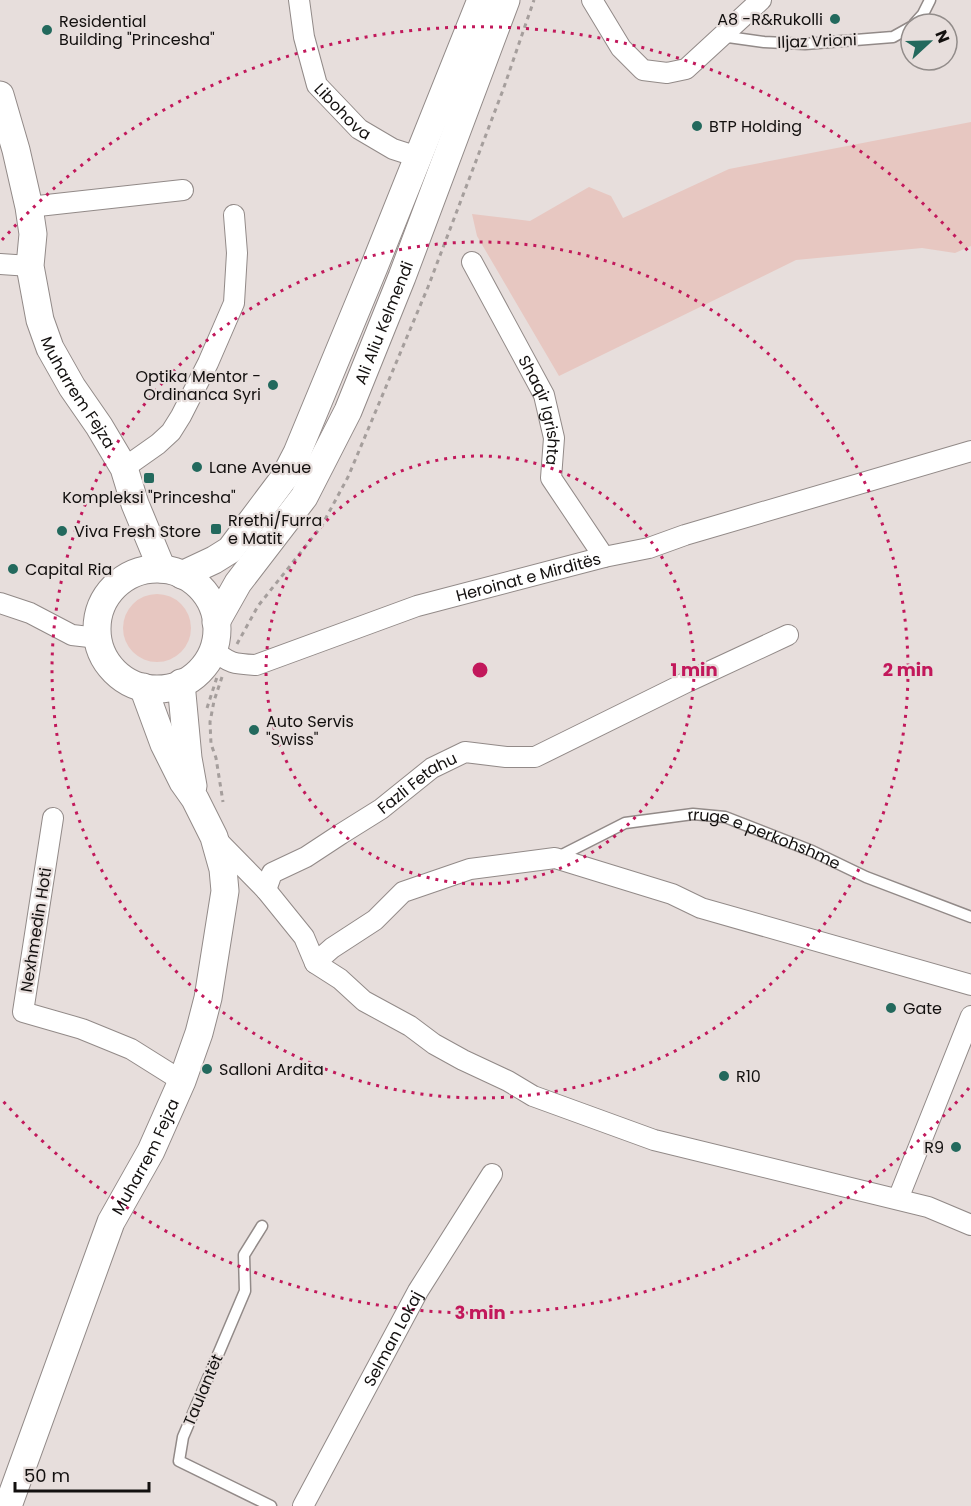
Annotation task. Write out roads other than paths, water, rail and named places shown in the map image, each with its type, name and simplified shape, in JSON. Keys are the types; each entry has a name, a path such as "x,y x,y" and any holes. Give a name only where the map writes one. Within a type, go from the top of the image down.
{"street":[{"name":"Libohova","path":"299,0 304,37 317,85 359,129 393,149 418,158"},
{"name":"Ali Aliu Kelmendi","path":"172,572 214,560 230,550 284,478 307,431 481,0"},
{"name":"Ali Aliu Kelmendi","path":"216,622 238,583 304,497 348,411 402,277 506,0"},
{"path":"592,0 621,48 643,70 667,73 686,69 760,0"},
{"name":"Muharrem Fejza","path":"1,98 29,207 33,234 30,266 40,320 50,348 124,468 135,504 172,572"},
{"path":"29,207 183,190"},
{"path":"124,468 171,432 208,363 234,303 237,253 234,215"},
{"name":"Shaqir Igrishta","path":"472,262 544,395 554,438 551,478 604,556"},
{"path":"0,264 30,266"},
{"name":"Heroinat e Mirditës","path":"213,649 228,661 256,665 417,606 604,556 649,548 685,535 971,451"},
{"path":"146,570 172,572 196,584 207,596 216,622 213,649 202,667 195,675 181,683 162,688 143,687 115,671 102,653 97,628 104,601 113,588 121,581 146,570"},
{"path":"0,603 30,613 72,635 98,638"},
{"name":"Fazli Fetahu","path":"266,890 272,873 306,857 381,809 432,768 465,752 506,757 535,757 788,635"},
{"name":"Muharrem Fejza","path":"181,683 188,758 195,799"},
{"name":"Muharrem Fejza","path":"8,1506 111,1222 152,1151 182,1082 208,998 225,891 223,869 214,837 164,744 143,687"},
{"name":"Nexhmedin Hoti","path":"53,818 23,1012 82,1029 131,1049 182,1082"},
{"path":"214,837 266,890 304,937 315,963 340,979 364,1001 410,1026 434,1044 533,1096 654,1140 928,1207 971,1225"},
{"name":"rruge e perkohshme","path":"315,963 332,948 375,920 403,892 470,869 555,858 672,894 701,908 971,985"},
{"path":"898,1199 971,1016"},
{"name":"Selman Lokaj","path":"303,1506 418,1291 492,1174"}],"lane":[{"name":"Iljaz Vrioni","path":"721,36 764,42 805,44 893,37 899,34"},
{"name":"rruge e perkohshme","path":"555,858 625,823 693,814 725,817 812,851 866,877 971,917"},
{"name":"Taulantët","path":"262,1226 244,1255 245,1291 183,1437 179,1461 271,1506"}],"place":[{"name":"A8 -R&Rukolli","path":"835,19"},
{"name":"Residential Building \"Princesha\"","path":"47,30"},
{"name":"BTP Holding","path":"697,126"},
{"name":"Optika Mentor - Ordinanca Syri","path":"273,385"},
{"name":"Lane Avenue","path":"197,467"},
{"name":"Kompleksi \"Princesha\"","path":"149,478"},
{"name":"Rrethi/Furra e Matit","path":"216,529"},
{"name":"Viva Fresh Store","path":"62,531"},
{"name":"Capital Ria","path":"13,569"},
{"name":"Auto Servis \"Swiss\"","path":"254,730"},
{"name":"Gate","path":"891,1008"},
{"name":"Salloni Ardita","path":"207,1069"},
{"name":"R10","path":"724,1076"},
{"name":"R9","path":"956,1147"}]}
